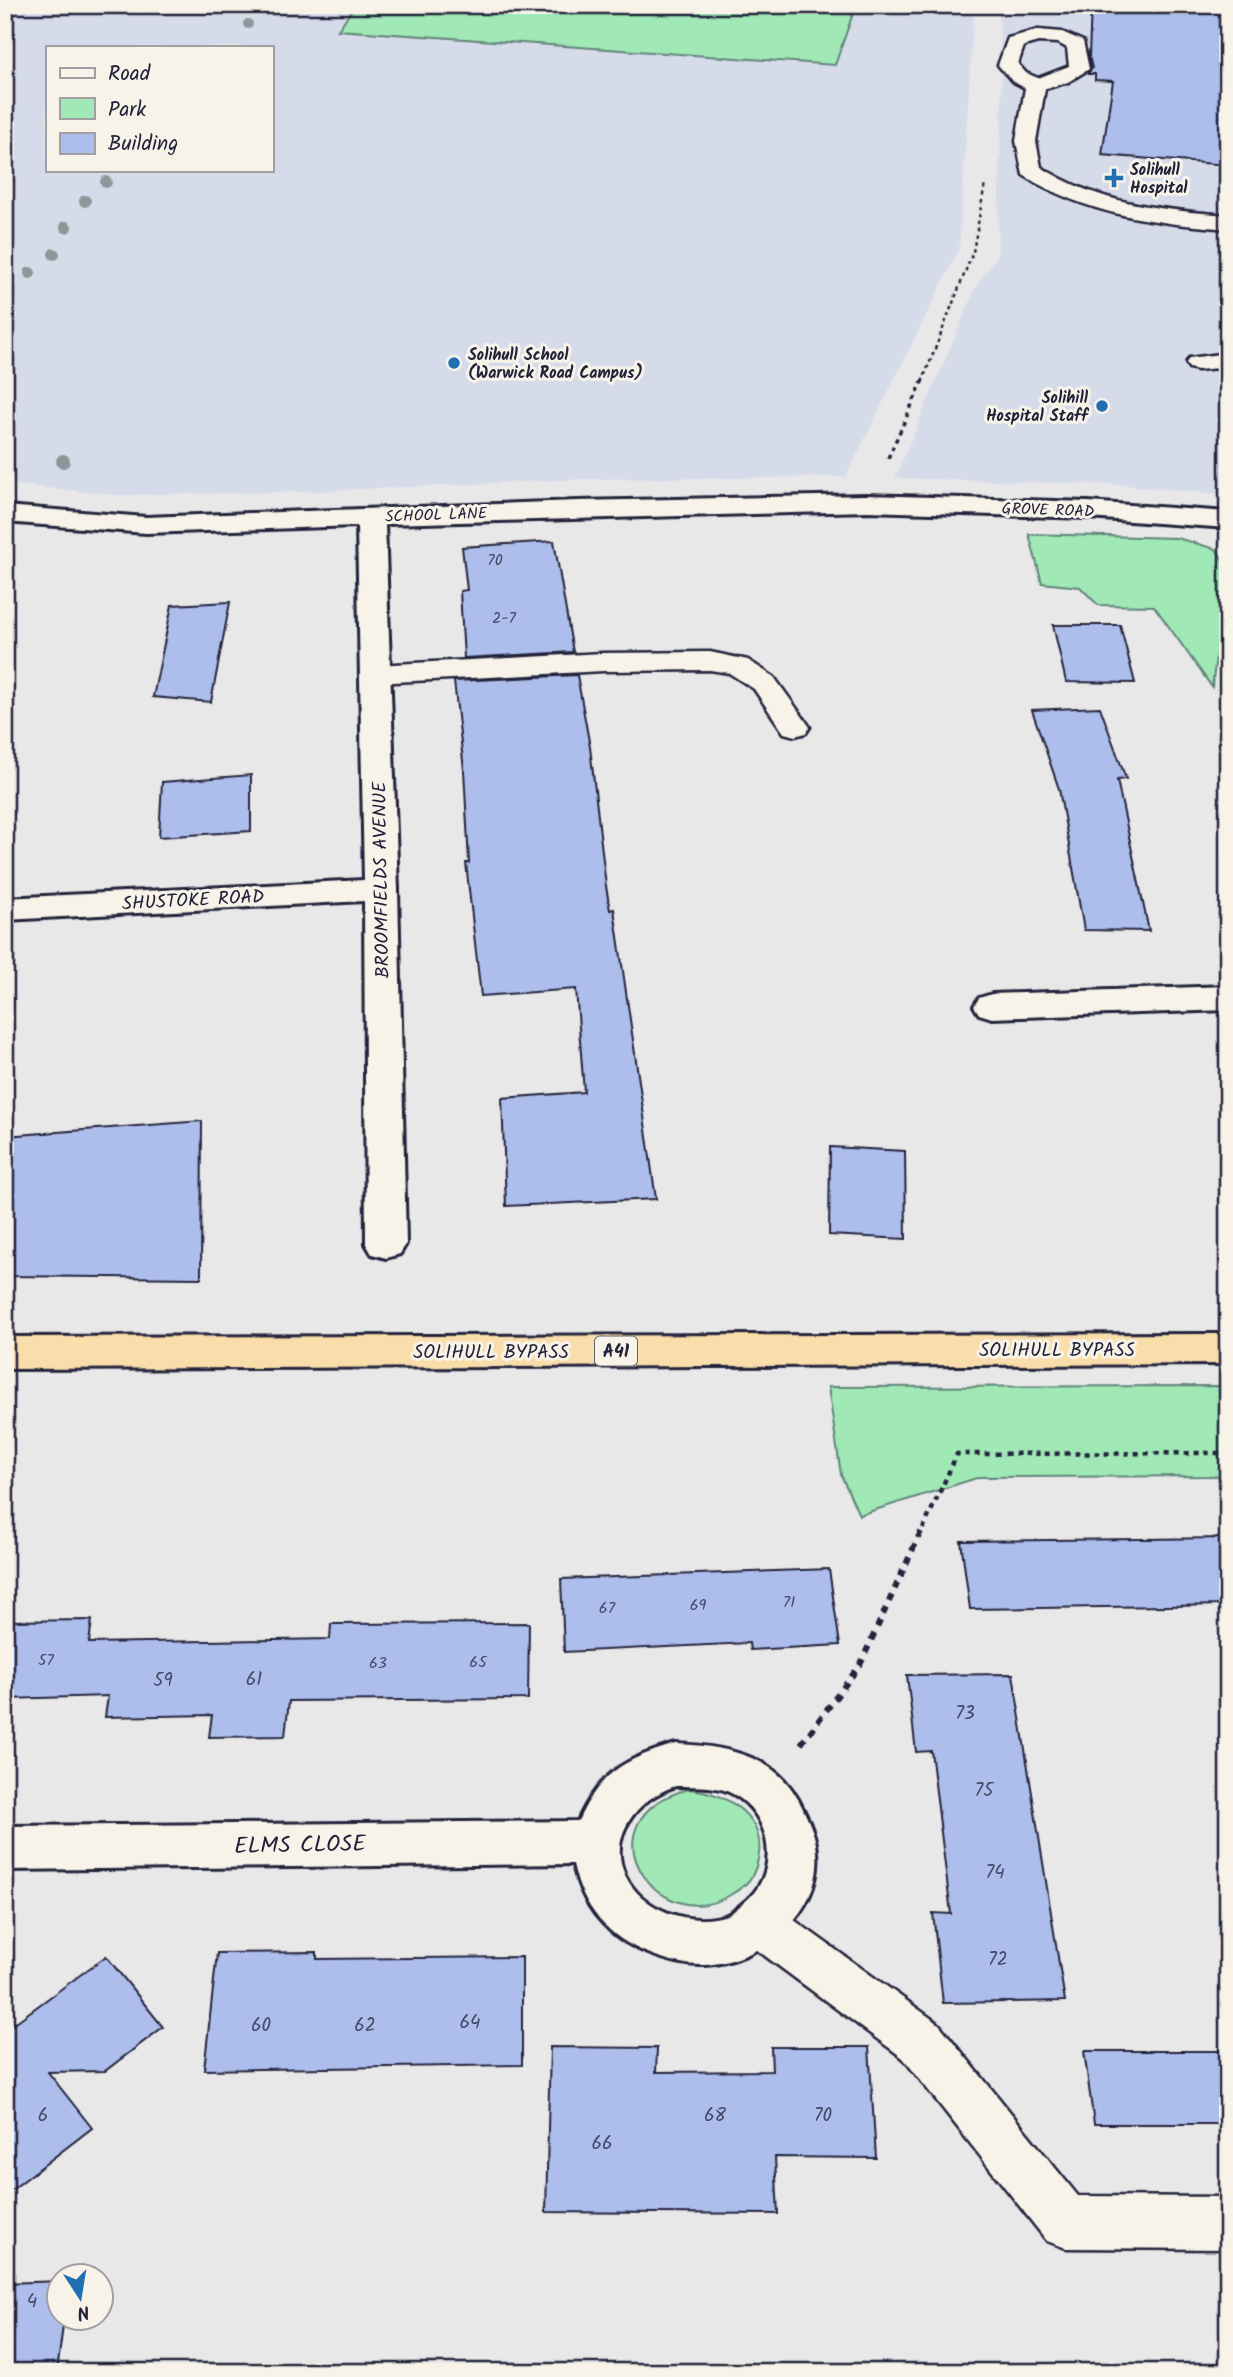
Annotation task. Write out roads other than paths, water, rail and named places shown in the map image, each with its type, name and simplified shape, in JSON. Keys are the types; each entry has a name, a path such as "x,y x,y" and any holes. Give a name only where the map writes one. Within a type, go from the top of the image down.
{"highway":[{"name":"SOLIHULL BYPASS","path":"5,1353 1228,1349"}],"street":[{"name":"SCHOOL LANE","path":"5,514 146,525 577,509 867,503"},
{"name":"GROVE ROAD","path":"867,503 1088,510 1228,520"},
{"name":"BROOMFIELDS AVENUE","path":"371,517 381,890 386,1244"},
{"name":"SHUSTOKE ROAD","path":"5,909 381,890"},
{"path":"992,1006 1228,998"},
{"path":"676,1765 708,1766 739,1774 765,1792 784,1816 793,1844 792,1874 780,1900 758,1923 730,1937 697,1942 664,1937 634,1923 612,1900 598,1874 595,1844 603,1816 621,1793 646,1775 676,1765"},
{"name":"ELMS CLOSE","path":"5,1848 556,1841 595,1844"}],"lane":[{"path":"1037,15 1034,24 1038,36"},
{"path":"1038,36 1062,38 1076,45 1079,69 1061,78 1036,85 1019,77 1008,65 1015,42 1038,36"},
{"path":"1036,85 1026,141 1031,170 1053,187 1092,204 1165,218 1228,222"},
{"path":"1198,363 1228,360"},
{"path":"375,674 603,662 710,661 738,666 764,683 795,727"},
{"path":"758,1923 921,2040 1066,2222 1228,2223"}],"place":[{"name":"Solihull Hospital","path":"1114,178"},
{"name":"Solihull School (Warwick Road Campus)","path":"454,363"},
{"name":"Solihill Hospital Staff","path":"1102,406"}]}
